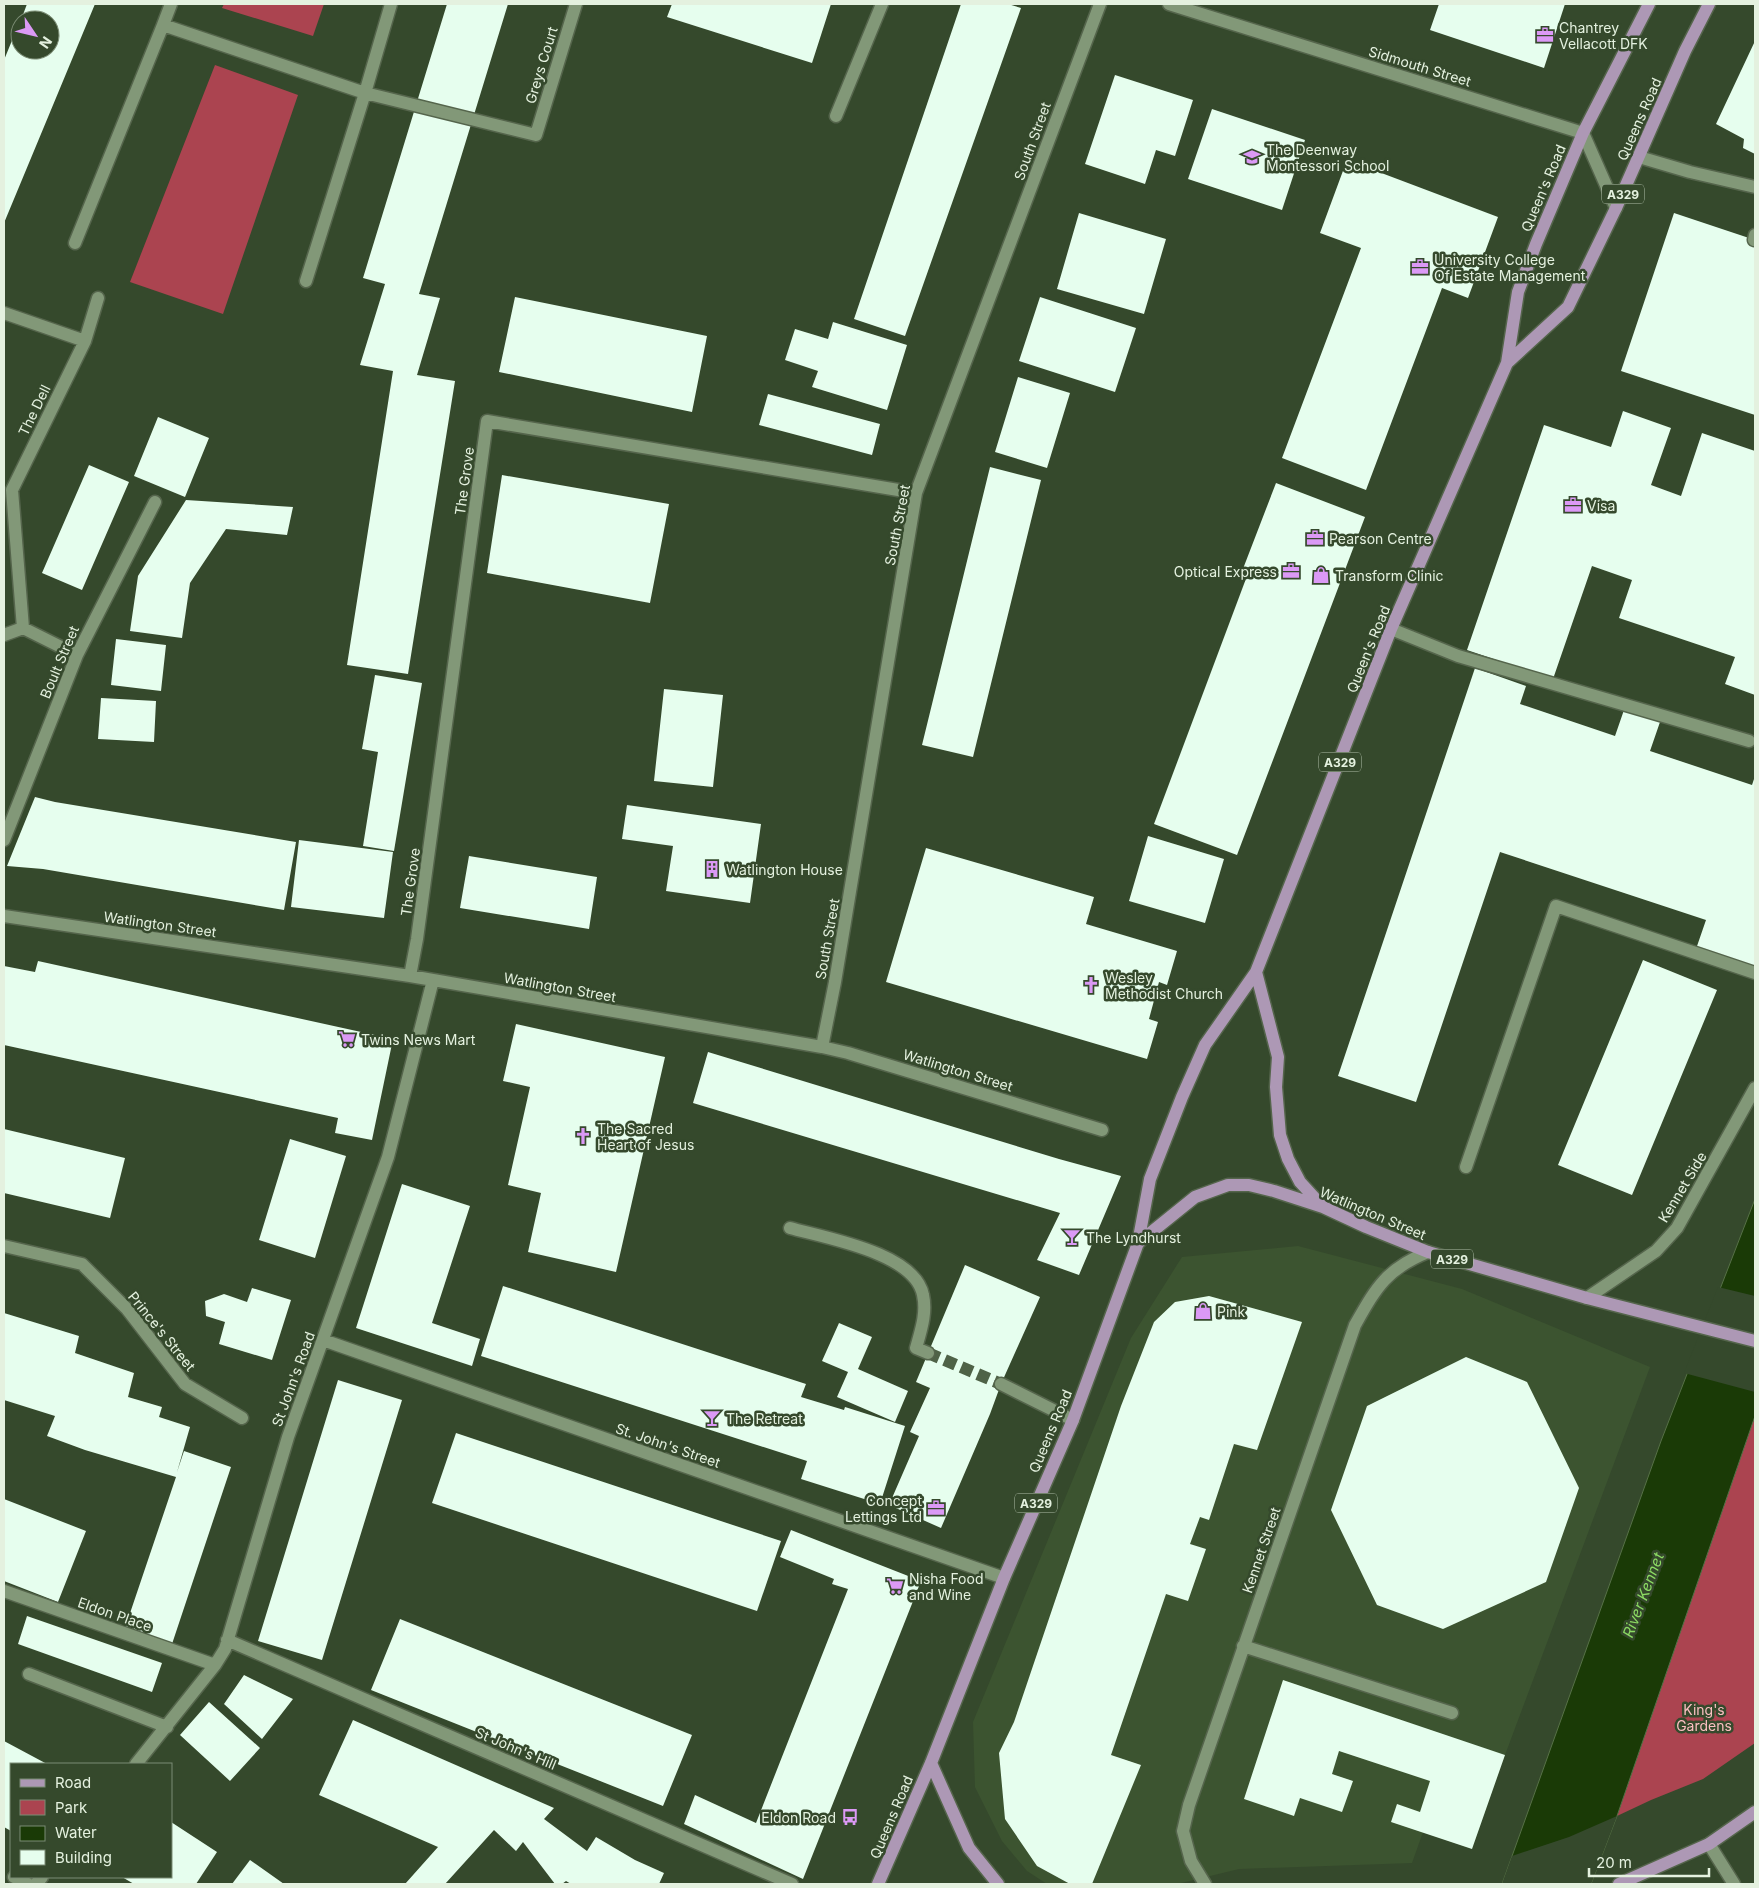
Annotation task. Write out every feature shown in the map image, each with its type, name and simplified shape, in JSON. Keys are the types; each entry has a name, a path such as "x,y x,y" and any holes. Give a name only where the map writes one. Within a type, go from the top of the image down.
{"main road":[{"name":"Queen's Road","path":"1168,1134 1205,1045 1256,972 1391,629 1507,363 1518,292 1536,244 1583,133 1649,4"},
{"name":"Queens Road","path":"1507,363 1568,307 1616,208 1685,51 1709,4"},
{"name":"A329","path":"1256,972 1278,1057 1276,1087 1280,1135 1288,1159 1300,1182 1323,1206"},
{"name":"Queens Road","path":"878,1884 931,1762 1004,1578 1073,1420 1138,1243 1150,1179 1168,1134"},
{"name":"Watlington Street","path":"1138,1243 1195,1197 1228,1185 1250,1185 1274,1190 1323,1206 1366,1227 1428,1252 1587,1298 1755,1341"},
{"name":"Queens Road","path":"931,1762 969,1848 998,1884"},
{"path":"1619,1884 1709,1844 1755,1812"}],"street":[{"path":"75,243 170,4"},
{"path":"306,281 391,4"},
{"name":"Greys Court","path":"365,93 536,135 576,4"},
{"path":"836,116 882,4"},
{"name":"South Street","path":"822,1047 835,982 916,493 1100,4"},
{"name":"Sidmouth Street","path":"1169,4 1583,133"},
{"path":"163,25 365,93"},
{"path":"1583,133 1616,208"},
{"path":"1639,157 1690,172 1755,187"},
{"name":"The Dell","path":"23,628 12,490 85,341 98,298"},
{"path":"4,313 85,341"},
{"name":"The Grove","path":"410,976 417,939 487,421 916,493"},
{"name":"Boult Street","path":"4,840 77,655 155,502"},
{"path":"4,635 23,628 77,655"},
{"path":"1391,629 1458,656 1749,741"},
{"path":"1466,1166 1556,906 1755,973"},
{"name":"Watlington Street","path":"4,916 410,976 822,1047 858,1056 1102,1130"},
{"name":"St John's Road","path":"137,1763 215,1665 225,1649 288,1437 388,1157 433,980"},
{"name":"Kennet Side","path":"1587,1298 1656,1251 1676,1228 1755,1088"},
{"path":"790,1228 879,1254 907,1269 917,1280 923,1292 924,1318 916,1348 928,1353"},
{"name":"Prince's Street","path":"4,1246 82,1264 127,1309 185,1384 242,1418"},
{"name":"Kennet Street","path":"1205,1884 1191,1861 1183,1831 1189,1805 1355,1325 1383,1279 1410,1259 1428,1252"},
{"name":"St. John's Street","path":"323,1340 1004,1578"},
{"path":"1001,1384 1073,1420"},
{"name":"Eldon Place","path":"4,1591 215,1665"},
{"name":"St John's Hill","path":"227,1640 792,1884"},
{"path":"1243,1646 1452,1713"},
{"path":"29,1674 167,1727"},
{"path":"1709,1844 1734,1884"},
{"path":"17,1878 28,1884"}],"shaded area":[{"path":"1298,1246 1462,1289 1650,1367 1505,1755 1472,1849 1423,1832 1412,1863 1239,1869 1177,1884 1047,1884 1027,1871 1002,1841 975,1787 973,1722 1131,1338 1182,1257"}],"green space":[{"path":"224,4 324,4 313,36 222,8"},
{"path":"215,65 298,95 223,314 130,282"},
{"name":"King's Gardens","path":"1755,1416 1755,1743 1703,1779 1617,1816"}],"water":[{"name":"River Kennet","path":"1755,1199 1755,1416 1617,1816 1591,1884 1502,1884 1661,1441"}],"pier":[{"path":"1718,1287 1755,1296 1755,1392 1684,1373"},
{"path":"1617,1816 1591,1884 1502,1884 1512,1856 1569,1837"}],"building":[{"path":"27,4 95,4 4,223 4,60 10,45 10,60 60,60 60,10 25,10"},
{"path":"447,4 508,4 419,294 440,298 417,375 455,381 408,674 347,665 393,371 360,365 385,284 363,278"},
{"path":"672,4 831,4 812,63 667,17"},
{"path":"961,4 1008,4 1021,8 905,336 854,319"},
{"path":"1439,4 1565,4 1544,68 1430,30"},
{"path":"1755,41 1755,154 1743,148 1744,139 1716,124"},
{"path":"1115,75 1193,100 1175,156 1156,150 1145,184 1085,164"},
{"path":"1212,109 1305,140 1282,210 1188,179"},
{"path":"1347,160 1498,217 1468,298 1442,288 1366,490 1282,458 1361,248 1320,233"},
{"path":"1079,213 1166,239 1144,314 1057,289"},
{"path":"1674,213 1755,240 1755,415 1621,371"},
{"path":"515,297 707,336 692,412 499,372"},
{"path":"1040,297 1136,328 1115,392 1019,361"},
{"path":"833,322 907,345 887,410 812,387 818,371 785,360 795,329 828,339"},
{"path":"1018,377 1070,393 1047,468 995,452"},
{"path":"768,394 880,424 872,455 759,425"},
{"path":"1623,411 1671,428 1651,485 1681,496 1702,433 1755,451 1755,695 1725,684 1735,657 1619,618 1632,580 1592,566 1553,679 1467,650 1544,425 1611,447"},
{"path":"158,417 209,438 185,497 134,476"},
{"path":"89,465 129,482 82,590 42,573"},
{"path":"990,467 1041,480 973,757 922,745"},
{"path":"502,475 669,504 650,603 487,573"},
{"path":"1276,483 1365,517 1237,855 1154,824 1247,576 1241,574"},
{"path":"186,500 293,507 287,535 226,529 190,583 182,638 130,631 138,576"},
{"path":"116,639 166,645 161,691 111,685"},
{"path":"1475,668 1526,686 1520,704 1615,736 1624,710 1660,722 1650,751 1752,785 1755,776 1755,969 1696,949 1706,920 1500,852 1416,1102 1338,1076"},
{"path":"375,675 422,683 394,851 363,846 378,752 362,749"},
{"path":"664,689 723,695 713,787 654,781"},
{"path":"101,698 156,701 154,742 98,739"},
{"path":"35,797 55,802 296,842 284,910 43,869 7,866"},
{"name":"Watlington House","path":"627,805 761,824 750,903 666,891 673,846 622,839"},
{"path":"1148,836 1224,859 1205,923 1129,901"},
{"path":"299,840 393,852 384,918 291,907"},
{"path":"926,848 1094,897 1086,924 1177,951 1167,985 1159,982 1149,1019 1158,1022 1147,1059 886,982"},
{"path":"469,856 597,877 589,929 460,908"},
{"path":"1643,960 1717,990 1632,1195 1558,1165"},
{"path":"38,961 393,1039 372,1140 335,1133 338,1118 4,1045 4,966 35,972"},
{"name":"The Sacred Heart of Jesus","path":"516,1024 665,1057 616,1272 528,1252 541,1193 508,1185 530,1087 503,1081"},
{"path":"708,1052 1059,1159 1121,1176 1079,1275 1037,1260 1060,1213 693,1103"},
{"path":"4,1129 125,1158 110,1218 4,1193"},
{"path":"290,1139 346,1156 315,1258 259,1240"},
{"path":"402,1184 470,1206 432,1323 480,1339 472,1366 356,1328"},
{"path":"965,1265 1040,1297 1001,1384 941,1528 889,1505 919,1436 910,1432 930,1388 916,1382"},
{"path":"503,1286 806,1384 801,1397 844,1410 845,1407 905,1426 880,1504 801,1479 807,1461 481,1356"},
{"path":"252,1288 291,1300 272,1360 219,1344 225,1322 206,1316 205,1301 224,1294 247,1302"},
{"path":"1209,1296 1302,1322 1257,1450 1234,1444 1209,1520 1200,1517 1190,1544 1206,1549 1188,1601 1166,1594 1111,1755 1141,1765 1092,1884 1070,1884 1037,1866 1005,1819 999,1753 1014,1722 1121,1406 1154,1322 1175,1302"},
{"path":"4,1313 79,1336 75,1353 134,1373 128,1397 162,1407 159,1417 190,1427 177,1472 184,1451 231,1467 172,1644 125,1628 176,1477 85,1450 47,1436 55,1416 4,1400"},
{"path":"839,1323 872,1337 858,1369 908,1391 895,1422 837,1397 848,1372 822,1361"},
{"path":"1466,1357 1527,1382 1579,1488 1546,1582 1443,1629 1377,1605 1331,1510 1367,1406"},
{"path":"338,1380 402,1400 322,1660 258,1641"},
{"path":"456,1433 781,1541 757,1611 432,1503"},
{"path":"4,1499 86,1531 58,1602 4,1581"},
{"path":"791,1530 921,1581 803,1879 684,1824 695,1795 756,1823 848,1589 832,1584 834,1579 780,1557"},
{"path":"27,1616 162,1663 152,1692 18,1644"},
{"path":"400,1619 692,1735 663,1806 371,1690"},
{"path":"244,1675 293,1699 262,1739 224,1704"},
{"path":"1283,1680 1505,1755 1472,1849 1391,1822 1397,1804 1420,1812 1430,1781 1339,1751 1332,1774 1353,1781 1342,1812 1300,1798 1294,1816 1244,1799"},
{"path":"209,1702 260,1748 230,1781 180,1735"},
{"path":"353,1720 554,1808 544,1819 587,1851 596,1837 635,1860 664,1873 659,1884 571,1884 566,1881 562,1884 555,1884 523,1842 516,1851 494,1830 445,1884 405,1884 438,1847 319,1795"},
{"path":"4,1741 45,1763 10,1763 10,1830 4,1827"},
{"path":"172,1823 217,1852 196,1884 134,1884 124,1878 172,1878"},
{"path":"250,1860 284,1884 232,1884"}],"tunnel":[{"path":"928,1353 1001,1384"}],"place":[{"name":"Chantrey Vellacott DFK","path":"1545,35"},
{"name":"The Deenway Montessori School","path":"1252,157"},
{"name":"University College Of Estate Management","path":"1420,267"},
{"name":"Visa","path":"1573,505"},
{"name":"Pearson Centre","path":"1315,538"},
{"name":"Optical Express","path":"1291,571"},
{"name":"Transform Clinic","path":"1321,575"},
{"name":"Watlington House","path":"712,869"},
{"name":"Wesley Methodist Church","path":"1091,985"},
{"name":"Twins News Mart","path":"347,1039"},
{"name":"The Sacred Heart of Jesus","path":"583,1136"},
{"name":"The Lyndhurst","path":"1072,1237"},
{"name":"Pink","path":"1203,1311"},
{"name":"The Retreat","path":"712,1418"},
{"name":"Concept Lettings Ltd","path":"936,1508"},
{"name":"Nisha Food and Wine","path":"895,1586"},
{"name":"Eldon Road","path":"850,1817"}]}
